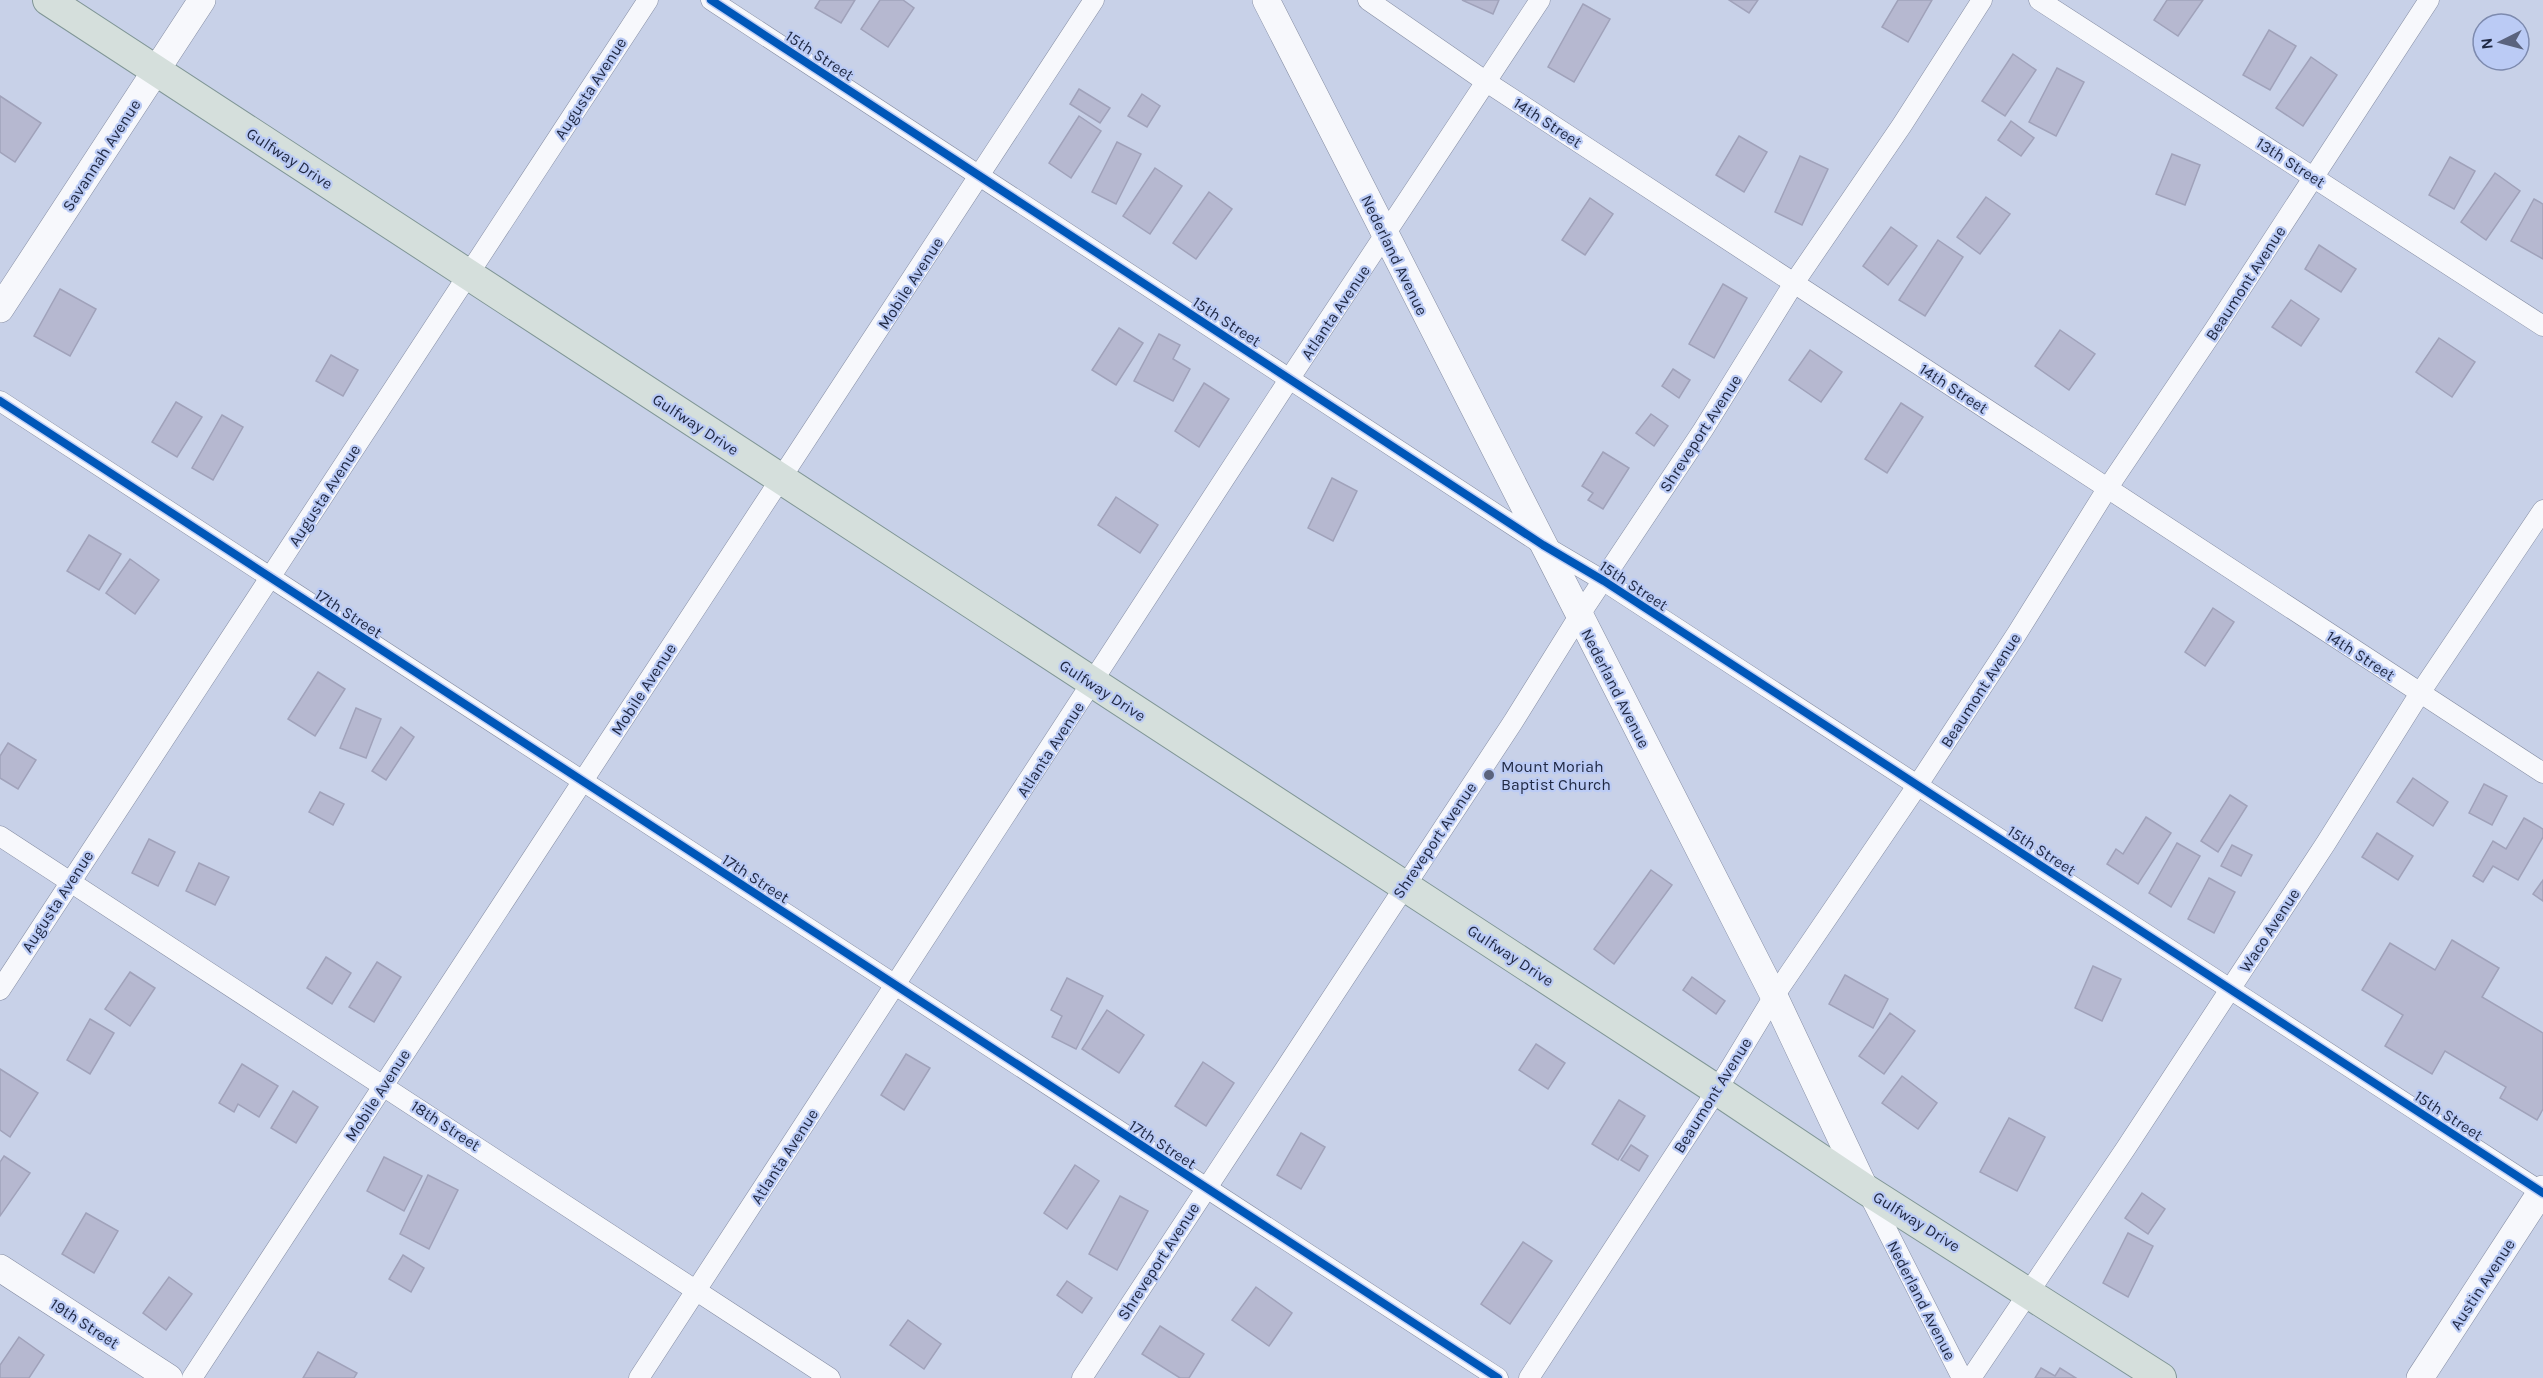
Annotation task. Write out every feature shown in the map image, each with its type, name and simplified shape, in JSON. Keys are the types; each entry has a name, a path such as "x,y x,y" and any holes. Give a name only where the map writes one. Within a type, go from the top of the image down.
{"main road":[{"name":"Gulfway Drive","path":"48,0 1717,1090 1865,1189 2160,1378"}],"street":[{"name":"Savannah Avenue","path":"0,309 202,0"},
{"name":"Augusta Avenue","path":"0,990 648,0"},
{"name":"15th Street","path":"711,0 1543,545 1604,581 2542,1191"},
{"name":"Mobile Avenue","path":"192,1378 1094,0"},
{"name":"Nederland Avenue","path":"1266,0 1774,996 1865,1189 1962,1378"},
{"name":"14th Street","path":"1368,0 1485,81 2543,773"},
{"name":"Atlanta Avenue","path":"639,1378 1290,378 1540,0"},
{"name":"Shreveport Avenue","path":"1082,1378 1403,885 1513,722 1579,616 1703,430 1794,283 1902,124 1982,0"},
{"name":"13th Street","path":"2039,0 2543,326"},
{"name":"Beaumont Avenue","path":"1529,1378 1717,1090 1774,996 1917,786 2016,635 2107,489 2214,330 2429,0"},
{"name":"17th Street","path":"0,401 1498,1378"},
{"name":"Waco Avenue","path":"1971,1378 2030,1293 2326,843 2420,693 2543,510"},
{"name":"18th Street","path":"0,836 384,1084 830,1378"},
{"name":"Austin Avenue","path":"2420,1378 2542,1191"},
{"name":"19th Street","path":"0,1268 169,1378"}],"building":[{"path":"820,0 855,0 841,23 815,8"},
{"path":"880,0 903,0 914,8 888,47 861,29"},
{"path":"1462,0 1499,0 1493,14"},
{"path":"1729,0 1758,0 1749,13"},
{"path":"1898,0 1932,0 1908,42 1882,27"},
{"path":"2167,0 2203,0 2178,36 2154,20"},
{"path":"1583,4 1610,19 1574,82 1548,67"},
{"path":"2269,30 2296,46 2270,90 2243,75"},
{"path":"2013,54 2036,70 2005,116 1982,101"},
{"path":"2311,57 2337,75 2303,126 2276,108"},
{"path":"2057,68 2084,82 2056,136 2029,122"},
{"path":"1079,89 1110,108 1100,123 1070,104"},
{"path":"1142,94 1160,106 1147,127 1128,116"},
{"path":"0,96 41,123 15,162 0,152"},
{"path":"1079,116 1101,131 1071,178 1049,163"},
{"path":"2011,121 2034,138 2021,156 1998,140"},
{"path":"1739,136 1767,152 1744,192 1716,175"},
{"path":"1117,142 1141,154 1116,204 1092,192"},
{"path":"2172,154 2200,165 2185,205 2156,194"},
{"path":"1800,156 1828,169 1802,225 1775,212"},
{"path":"2450,157 2475,171 2454,209 2429,195"},
{"path":"1155,168 1182,186 1150,234 1123,216"},
{"path":"2495,173 2520,191 2486,240 2461,222"},
{"path":"1209,192 1232,209 1196,259 1173,243"},
{"path":"1986,197 2010,214 1980,254 1957,237"},
{"path":"1590,198 1613,214 1585,255 1562,240"},
{"path":"2534,199 2543,204 2543,259 2511,241"},
{"path":"1891,227 1917,246 1888,285 1863,266"},
{"path":"1938,240 1963,257 1925,316 1899,300"},
{"path":"2319,245 2356,269 2341,292 2305,269"},
{"path":"1723,284 1747,298 1714,358 1689,344"},
{"path":"60,289 96,309 70,356 34,336"},
{"path":"2291,300 2319,319 2301,346 2272,327"},
{"path":"1119,328 1143,343 1116,385 1092,370"},
{"path":"2060,330 2095,354 2069,390 2035,366"},
{"path":"1159,334 1180,345 1173,359 1190,369 1173,401 1134,381"},
{"path":"2439,338 2475,362 2452,397 2416,372"},
{"path":"1810,350 1842,372 1821,402 1789,380"},
{"path":"331,355 358,370 343,396 316,381"},
{"path":"1673,369 1690,380 1679,398 1662,386"},
{"path":"1204,383 1229,399 1199,447 1175,431"},
{"path":"176,402 202,417 177,457 152,442"},
{"path":"1901,403 1923,417 1887,473 1865,459"},
{"path":"1651,414 1668,426 1654,446 1636,433"},
{"path":"222,415 243,427 213,480 192,468"},
{"path":"1603,452 1629,468 1603,509 1588,500 1593,493 1582,486"},
{"path":"1332,478 1357,491 1333,541 1308,528"},
{"path":"1116,497 1158,525 1140,553 1098,525"},
{"path":"89,535 121,554 99,590 67,571"},
{"path":"130,559 159,580 135,614 106,593"},
{"path":"2213,608 2234,622 2205,666 2185,652"},
{"path":"318,672 345,689 315,736 288,719"},
{"path":"356,708 381,719 366,758 340,748"},
{"path":"401,727 414,737 386,780 372,771"},
{"path":"8,743 36,760 18,789 0,778 0,756"},
{"path":"2413,778 2448,802 2433,826 2397,802"},
{"path":"2484,784 2507,796 2492,825 2469,813"},
{"path":"320,792 344,804 333,825 309,812"},
{"path":"2230,795 2247,806 2218,852 2201,841"},
{"path":"2146,817 2171,833 2138,884 2107,864 2116,849 2123,854"},
{"path":"2524,818 2543,829 2543,837 2518,880 2493,866 2483,882 2473,876 2493,841 2506,849"},
{"path":"2377,833 2413,856 2398,880 2362,857"},
{"path":"149,839 175,852 158,886 132,873"},
{"path":"2177,843 2200,856 2171,907 2149,893"},
{"path":"2232,845 2252,855 2241,876 2221,866"},
{"path":"199,863 229,877 215,905 186,891"},
{"path":"1651,870 1672,885 1614,964 1594,949"},
{"path":"2209,878 2235,892 2214,933 2188,919"},
{"path":"2543,880 2543,901 2533,894"},
{"path":"2452,940 2499,968 2482,997 2543,1033 2543,1109 2537,1120 2500,1098 2506,1087 2445,1051 2432,1074 2385,1046 2403,1015 2362,990 2390,943 2435,970"},
{"path":"326,957 351,973 332,1004 307,988"},
{"path":"377,962 401,977 374,1022 349,1007"},
{"path":"2093,966 2121,979 2102,1021 2075,1008"},
{"path":"130,972 155,988 130,1026 105,1009"},
{"path":"1845,975 1888,999 1873,1028 1829,1004"},
{"path":"1692,977 1725,1001 1716,1014 1683,990"},
{"path":"1067,978 1103,996 1076,1049 1052,1037 1062,1016 1051,1010"},
{"path":"1107,1010 1144,1035 1119,1073 1082,1049"},
{"path":"1890,1013 1915,1031 1884,1074 1859,1056"},
{"path":"90,1019 114,1033 90,1074 67,1060"},
{"path":"1536,1044 1565,1063 1548,1089 1519,1070"},
{"path":"906,1054 930,1068 904,1110 881,1095"},
{"path":"1203,1062 1234,1083 1206,1126 1175,1106"},
{"path":"242,1064 278,1086 259,1117 238,1104 234,1112 219,1103"},
{"path":"0,1069 38,1093 10,1137 0,1130"},
{"path":"1902,1076 1937,1103 1918,1129 1882,1103"},
{"path":"293,1091 318,1107 296,1143 271,1128"},
{"path":"1619,1100 1645,1116 1618,1160 1592,1144"},
{"path":"2009,1118 2045,1137 2017,1191 1980,1172"},
{"path":"1301,1133 1325,1147 1301,1189 1277,1175"},
{"path":"1631,1145 1648,1156 1639,1171 1621,1160"},
{"path":"4,1156 30,1173 0,1216 0,1162"},
{"path":"384,1157 422,1176 404,1211 367,1191"},
{"path":"1075,1165 1099,1181 1067,1229 1044,1213"},
{"path":"428,1175 458,1190 429,1249 400,1234"},
{"path":"2142,1193 2165,1209 2148,1234 2125,1218"},
{"path":"1120,1196 1148,1211 1117,1270 1089,1254"},
{"path":"86,1213 118,1231 94,1273 62,1254"},
{"path":"2128,1233 2153,1246 2128,1297 2103,1283"},
{"path":"1523,1242 1552,1261 1510,1324 1481,1304"},
{"path":"403,1255 424,1268 411,1292 389,1279"},
{"path":"169,1277 192,1294 166,1330 143,1313"},
{"path":"1067,1281 1092,1298 1082,1313 1057,1295"},
{"path":"1256,1287 1292,1313 1269,1346 1232,1320"},
{"path":"908,1320 941,1344 924,1369 890,1345"},
{"path":"1160,1326 1204,1354 1189,1378 1180,1378 1142,1354"},
{"path":"19,1337 44,1355 29,1378 0,1378 0,1365"},
{"path":"318,1352 357,1373 354,1378 303,1378"},
{"path":"2041,1368 2055,1376 2060,1368 2076,1378 2035,1378"}],"cycle path":[{"path":"711,0 1543,545 1604,581 2543,1193"},
{"path":"0,401 1498,1378"}],"place":[{"name":"Mount Moriah Baptist Church","path":"1489,775"}]}
